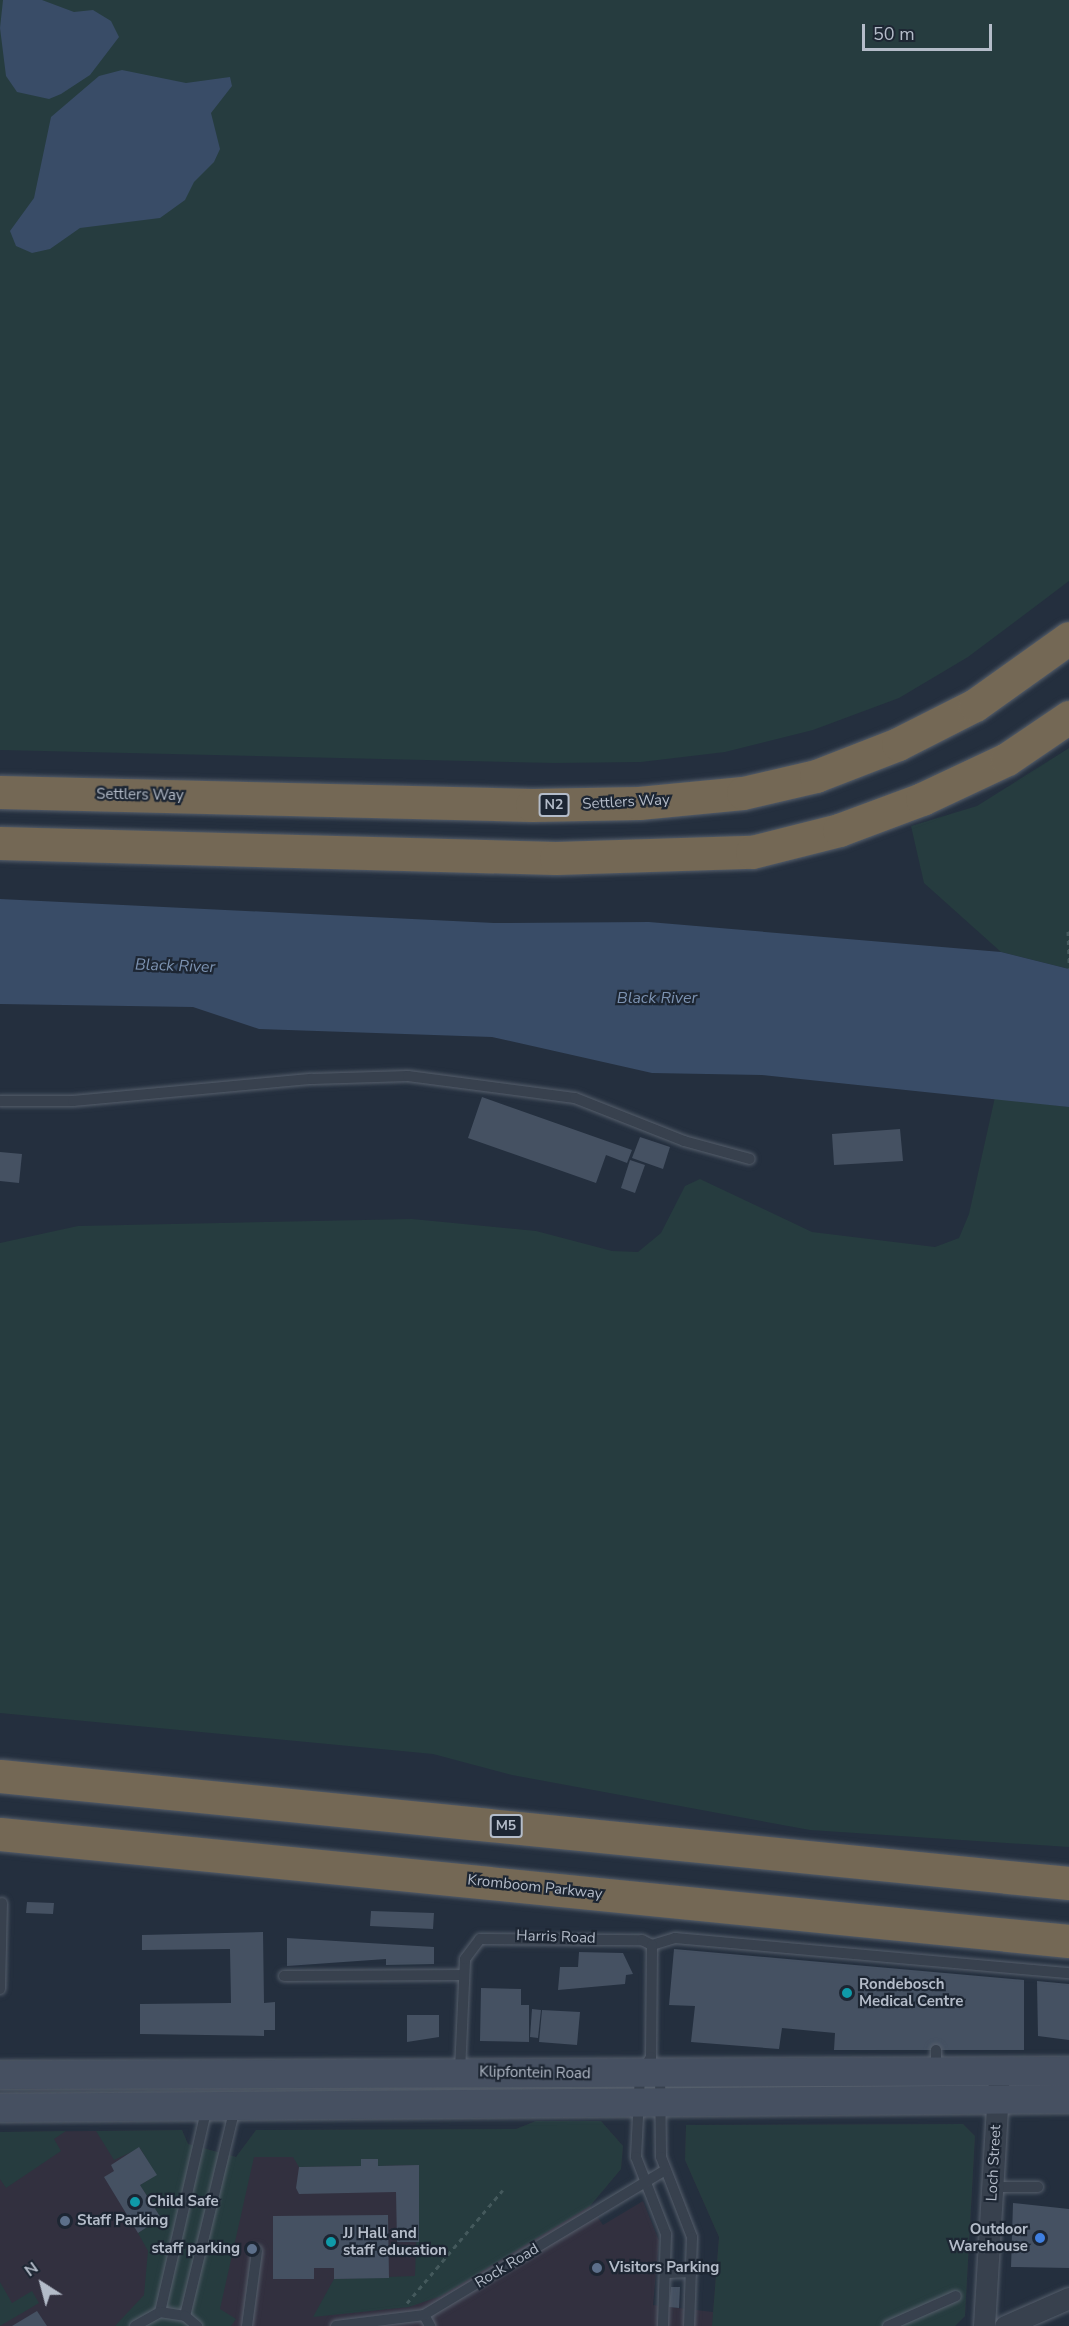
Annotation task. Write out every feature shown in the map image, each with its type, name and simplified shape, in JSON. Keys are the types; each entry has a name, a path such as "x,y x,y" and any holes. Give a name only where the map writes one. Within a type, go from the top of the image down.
{"highway":[{"name":"Settlers Way","path":"0,792 532,805 639,803 743,793 816,776 898,744 975,705 1069,638"},
{"path":"0,843 568,858 752,852 839,830 922,799 1007,759 1069,717"},
{"name":"M5","path":"0,1776 1069,1882"},
{"name":"Kromboom Parkway","path":"0,1834 1069,1941"}],"main road":[{"name":"Klipfontein Road","path":"0,2109 236,2106 651,2083 936,2061 999,2072 1069,2071"},
{"name":"Klipfontein Road","path":"0,2075 460,2072 998,2101 1069,2099"}],"street":[{"name":"Loch Street","path":"984,2326 999,2072"},
{"path":"1005,2326 1069,2298"}],"lane":[{"path":"0,1101 73,1101 312,1078 408,1076 574,1098 684,1141 750,1159"},
{"path":"0,1989 2,1903"},
{"name":"Harris Road","path":"460,2072 463,1975 471,1948 493,1936 642,1940 652,1945"},
{"path":"689,2326 692,2237 665,2170 651,2083 652,1945 675,1938 902,1959 942,1967 1029,1968 1069,1973"},
{"path":"284,1976 463,1975"},
{"path":"651,2083 636,2157 644,2183 666,2234 667,2273 663,2326"},
{"path":"185,2316 236,2106"},
{"path":"160,2312 207,2107"},
{"name":"Rock Road","path":"336,2326 424,2315 665,2170"},
{"path":"992,2187 1038,2187"},
{"path":"247,2326 257,2252"},
{"path":"667,2273 692,2272"},
{"path":"888,2326 956,2296"},
{"path":"135,2326 160,2312 185,2316 196,2326"},
{"path":"424,2315 430,2326"}],"path":[{"path":"1068,931 1069,968"},
{"path":"403,2318 403,2307 503,2190"}],"shaded area":[{"path":"536,2121 601,2121 623,2146 621,2169 590,2206 603,2225 643,2201 659,2241 653,2305 713,2312 719,2237 685,2160 686,2125 963,2124 975,2136 965,2316 955,2326 0,2326 0,2132 182,2130 188,2144 236,2157 256,2130 516,2129"}],"green space":[{"path":"0,0 1069,0 1069,581 968,657 899,698 813,730 725,752 641,762 554,763 0,750"},
{"path":"1069,748 1069,969 1001,952 924,883 911,826 977,806"},
{"path":"995,1097 1069,1107 1069,1847 810,1830 512,1775 433,1754 0,1713 0,1243 78,1226 412,1219 536,1231 612,1251 638,1252 661,1233 685,1186 700,1179 812,1232 935,1247 959,1238 969,1214"},
{"path":"536,2121 601,2121 623,2146 621,2169 590,2206 441,2296 409,2307 313,2317 334,2279 415,2276 419,2165 378,2166 378,2159 361,2159 361,2166 299,2167 293,2157 254,2157 220,2309 236,2319 231,2326 115,2326 144,2295 148,2251 138,2233 161,2218 140,2185 156,2175 140,2148 114,2160 96,2131 182,2130 188,2144 236,2157 256,2130 516,2129"},
{"path":"963,2124 975,2136 965,2316 955,2326 712,2326 719,2237 685,2160 686,2125"},
{"path":"66,2131 54,2139 61,2151 6,2188 0,2179 0,2132"},
{"path":"0,2282 12,2303 32,2291 39,2303 0,2326"}],"water":[{"path":"3,0 42,0 74,12 93,10 111,21 119,37 90,75 61,94 49,99 17,92 6,76 0,28"},
{"path":"122,70 186,83 230,77 232,86 211,113 220,149 214,162 194,182 185,200 160,218 80,228 50,249 32,253 16,246 10,231 34,198 51,117 99,76"},
{"name":"Black River","path":"0,899 494,923 649,922 1001,952 1069,969 1069,1107 762,1075 652,1073 492,1037 259,1029 193,1007 0,1004"}],"building":[{"path":"482,1097 632,1150 627,1163 606,1155 596,1183 468,1138"},
{"path":"900,1129 903,1161 834,1165 832,1134"},
{"path":"640,1137 670,1147 663,1169 632,1158"},
{"path":"0,1152 22,1154 19,1183 0,1181"},
{"path":"630,1160 645,1165 635,1193 621,1188"},
{"path":"27,1902 54,1903 53,1914 26,1913"},
{"path":"371,1911 434,1913 433,1929 370,1926"},
{"path":"263,1932 264,2003 275,2002 275,2030 264,2030 264,2036 140,2034 140,2004 231,2003 230,1949 142,1950 142,1935"},
{"path":"287,1938 434,1947 434,1964 386,1965 386,1959 287,1966"},
{"name":"Rondebosch Medical Centre","path":"674,1949 1024,1980 1024,2050 834,2050 835,2033 782,2028 779,2049 691,2042 695,2006 669,2005"},
{"path":"579,1952 623,1953 633,1974 626,1975 625,1984 558,1990 560,1967 578,1967"},
{"path":"1037,1981 1069,1984 1069,2040 1038,2036"},
{"path":"481,1988 521,1989 521,2005 529,2005 529,2042 480,2041"},
{"path":"532,2009 541,2010 538,2038 530,2037"},
{"path":"542,2010 580,2012 577,2045 539,2042"},
{"path":"407,2015 439,2015 439,2037 407,2042"},
{"name":"Child Safe","path":"139,2147 157,2175 140,2185 161,2218 138,2233 104,2177 114,2171 111,2165"},
{"path":"361,2159 378,2159 378,2166 419,2165 419,2242 397,2242 396,2192 299,2194 296,2188 299,2167 361,2166"},
{"name":"Outdoor Warehouse","path":"1013,2203 1069,2209 1069,2268 1011,2267"},
{"name":"JJ Hall and staff education","path":"388,2215 389,2278 334,2279 334,2268 314,2268 314,2279 273,2279 273,2216"},
{"path":"671,2287 680,2287 679,2308 669,2307"},
{"path":"37,2311 47,2326 12,2326"}],"place":[{"name":"Rondebosch Medical Centre","path":"847,1993"},
{"name":"Child Safe","path":"135,2202"},
{"name":"Staff Parking","path":"65,2221"},
{"name":"Outdoor Warehouse","path":"1040,2238"},
{"name":"JJ Hall and staff education","path":"331,2242"},
{"name":"staff parking","path":"252,2249"},
{"name":"Visitors Parking","path":"597,2268"}]}
